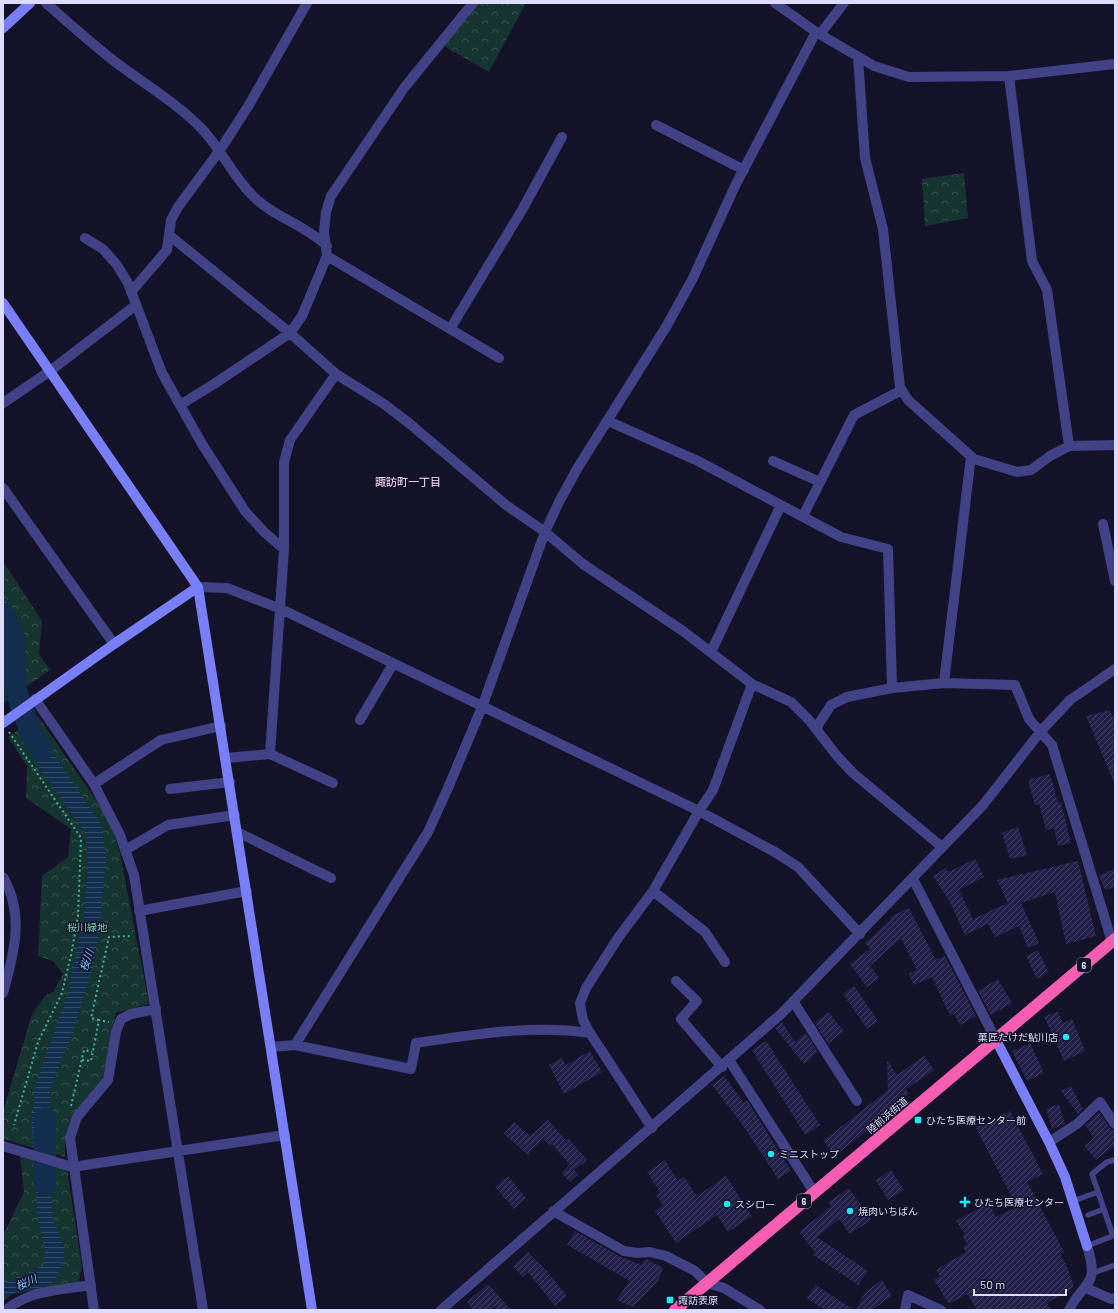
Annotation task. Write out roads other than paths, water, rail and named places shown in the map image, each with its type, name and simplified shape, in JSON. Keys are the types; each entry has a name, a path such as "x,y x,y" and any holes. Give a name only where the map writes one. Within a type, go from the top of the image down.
{"highway":[{"name":"陸前浜街道","path":"675,1310 1114,940"}],"street":[{"path":"3,28 30,3"},
{"path":"46,3 116,62 177,107 202,129 220,150 240,181 255,198 316,235 327,251 498,358"},
{"path":"131,292 167,250 171,220 178,207 220,150 249,105 307,3"},
{"path":"180,405 290,333 302,316 327,251 324,231 326,212 341,179 404,88 473,3"},
{"path":"775,3 818,33 874,66 909,77 1009,76 1115,64"},
{"path":"295,1045 428,832 482,707 545,532 576,469 608,421 666,326 692,278 744,170 818,33 844,3"},
{"path":"858,57 865,158 883,229 900,387 908,400 974,459 1017,472 1031,470 1050,456 1069,446 1115,445"},
{"path":"1009,76 1032,261 1047,290 1069,446"},
{"path":"656,125 744,170"},
{"path":"450,329 522,210 562,137"},
{"path":"169,235 290,333 336,374 389,408 506,504 545,532 583,564 683,631 752,684 791,702 816,728 837,756 853,773 942,847"},
{"path":"85,238 103,249 117,265 131,292 162,373 202,444 245,511 264,532 284,549"},
{"path":"3,304 198,587 230,782 312,1310"},
{"path":"3,403 50,371 136,305"},
{"path":"270,754 284,549 284,462 290,440 336,374"},
{"path":"803,516 854,415 902,390"},
{"path":"608,421 698,461 841,537 888,549 892,688"},
{"path":"944,683 971,456"},
{"path":"773,462 820,482"},
{"path":"3,488 114,644"},
{"path":"711,652 781,505"},
{"path":"1103,524 1115,582"},
{"path":"4,722 198,587 227,588 281,609 699,811 798,866 860,934"},
{"path":"360,720 393,664"},
{"path":"441,1310 553,1211 652,1128 726,1063 793,1001 860,934 983,805 1041,731 1070,700 1115,670"},
{"path":"816,728 831,705 847,697 892,688 944,683 1015,685 1029,719 1052,745 1114,940"},
{"path":"652,1128 590,1033 583,1020 580,1003 618,938 653,891 699,811 713,790 752,684"},
{"path":"34,700 94,784 120,835 134,875 156,1009 176,1152 202,1310"},
{"path":"94,784 161,740 221,726"},
{"path":"226,758 270,754 333,783"},
{"path":"170,789 230,782"},
{"path":"125,850 168,824 235,815"},
{"path":"237,832 331,878"},
{"path":"3,877 11,891 16,923 13,960 3,993"},
{"path":"913,879 1049,1142 1073,1201 1088,1246 1092,1261 1093,1273 1086,1288 1074,1300 1069,1310"},
{"path":"139,911 247,891"},
{"path":"653,891 705,932 725,962"},
{"path":"676,981 697,1001 681,1019 726,1063 814,1192"},
{"path":"793,1001 858,1101"},
{"path":"94,1310 72,1167 70,1138 77,1117 108,1080 118,1024 121,1019 131,1014 156,1009"},
{"path":"271,1047 295,1045 411,1069 416,1043 521,1031 567,1029 590,1033"},
{"path":"1049,1142 1077,1124 1100,1102 1115,1124"},
{"path":"3,1146 72,1167 284,1135"},
{"path":"553,1211 624,1251 638,1253 650,1252 666,1256 695,1271 707,1282 724,1288 760,1310"},
{"path":"6,1310 17,1301 41,1292 90,1285"},
{"path":"1086,1288 1111,1299 1115,1298"},
{"path":"905,1310 908,1295 941,1310"}],"lane":[{"path":"1088,1246 1114,1236 1092,1174 1107,1162 1115,1160"},
{"path":"1073,1201 1098,1192"},
{"path":"1088,1215 1104,1209"},
{"path":"1093,1273 1115,1265"}],"water":[{"path":"3,594 18,625 22,664 27,685 7,700 8,653 3,636"},
{"path":"32,721 101,824 106,856 101,919 93,967 72,1036 50,1091 49,1150 33,1145 32,1120 36,1083 68,992 84,914 88,866 86,834 41,770 20,732"},
{"path":"33,1160 49,1165 52,1217 65,1248 63,1264 54,1281 44,1287 13,1293 3,1298 3,1284 44,1265 45,1250 38,1218"}],"waterway":[{"name":"桜川","path":"3,614 14,638 15,688 33,738 42,750"},
{"name":"桜川","path":"45,1118 45,1184"}],"place":[{"name":"菓匠たけだ鮎川店","path":"1066,1037"},
{"name":"ひたち医療センター前","path":"918,1120"},
{"name":"ミニストップ","path":"771,1154"},
{"name":"ひたち医療センター","path":"965,1202"},
{"name":"スシロー","path":"727,1204"},
{"name":"焼肉いちばん","path":"850,1211"},
{"name":"諏訪表原","path":"670,1300"}],"district":[{"name":"諏訪町一丁目","path":"408,481"}],"park label":[{"name":"桜川緑地","path":"87,927"}]}
